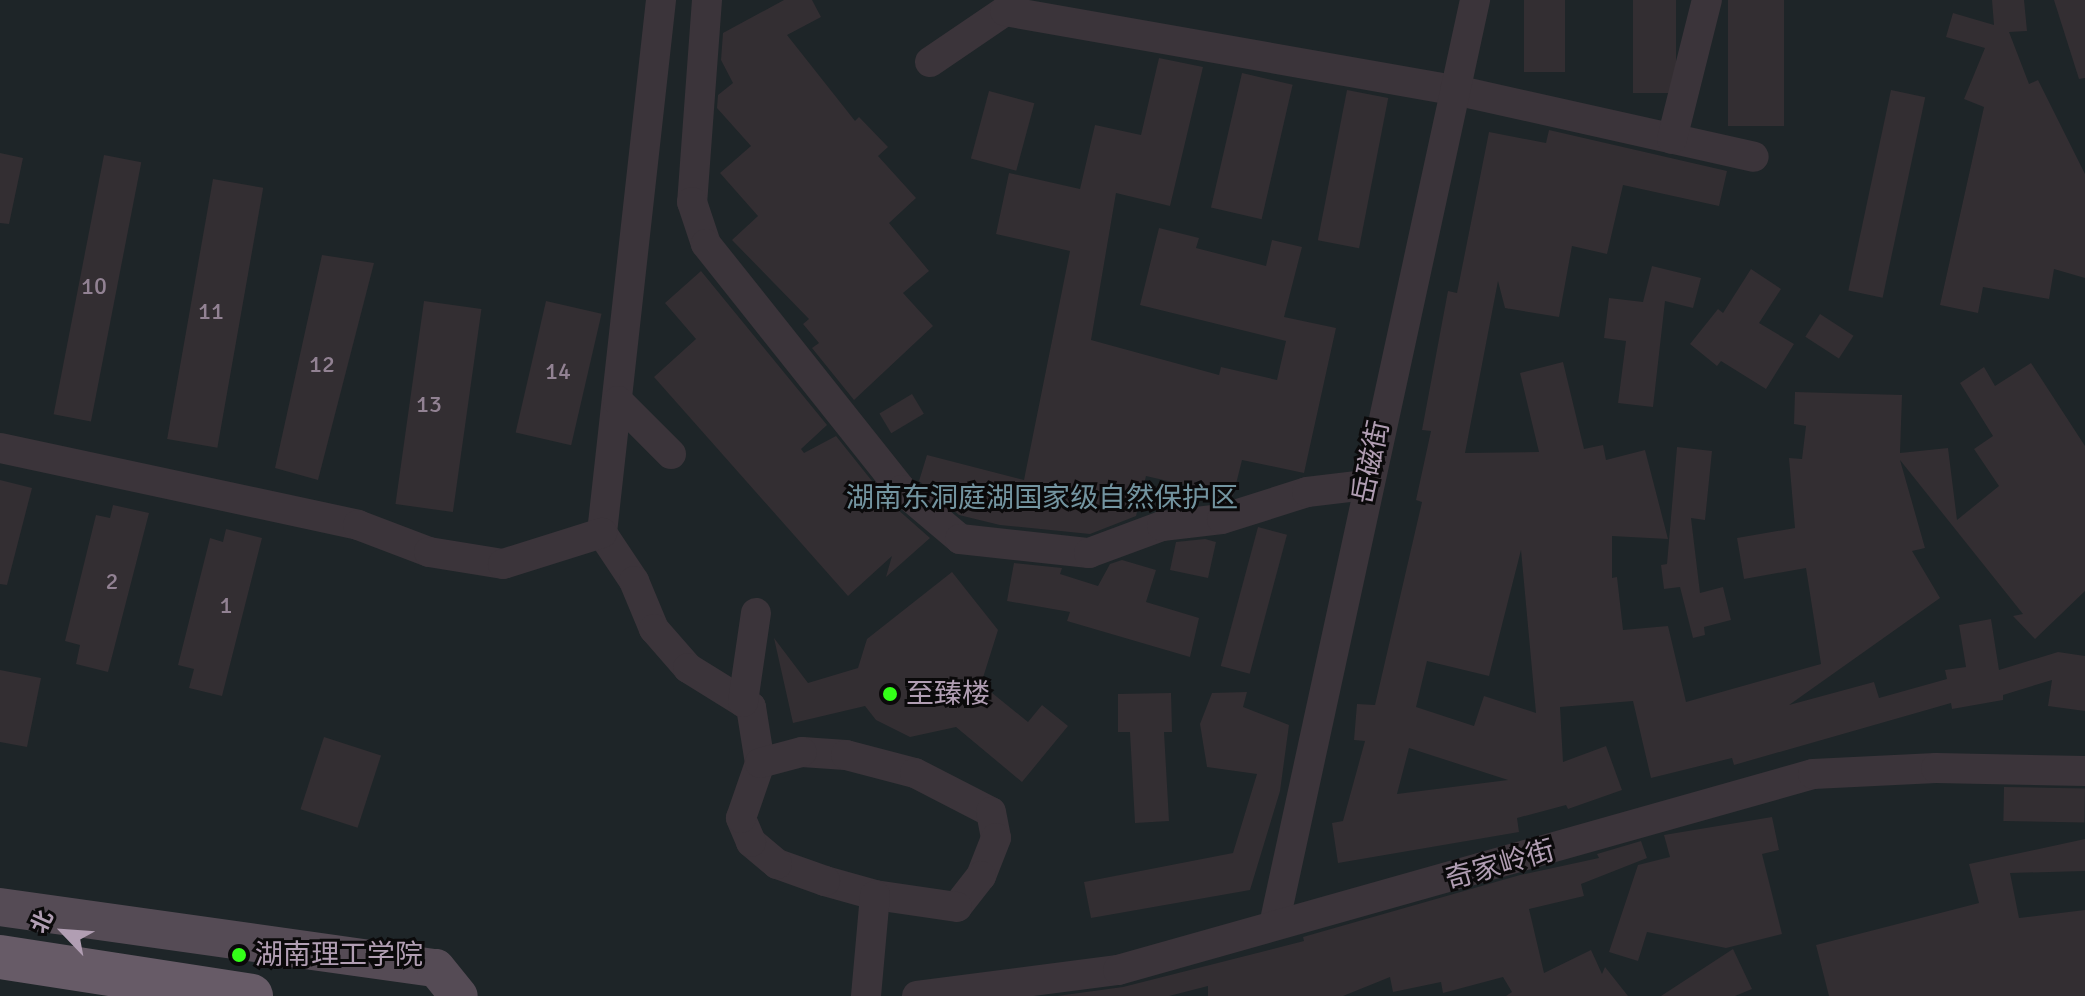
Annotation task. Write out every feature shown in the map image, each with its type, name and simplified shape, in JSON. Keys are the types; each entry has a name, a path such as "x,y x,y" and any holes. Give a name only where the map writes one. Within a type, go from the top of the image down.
{"highway":[{"path":"0,957 251,996"}],"main road":[{"path":"0,907 436,968 459,996"}],"street":[{"path":"661,0 602,533 634,581 654,629 688,668 751,707 760,763 741,818 751,842 777,864 875,895 957,907 981,876 996,838 991,812 915,773 857,757 802,752 760,763"},
{"path":"707,0 692,202 706,244 902,490 960,539 1089,553 1162,526 1222,519 1307,492 1366,485"},
{"name":"岳磁街","path":"1274,925 1366,485 1475,0"},
{"path":"1672,139 1707,0"},
{"path":"930,62 1005,11 1455,90 1754,157"},
{"path":"618,401 671,454"},
{"path":"0,448 358,525 429,552 503,564 602,533"},
{"path":"743,702 756,613"},
{"name":"奇家岭街","path":"917,996 1118,970 1274,925 1392,896 1813,774 1936,768 2085,771"},
{"path":"866,996 875,895"}],"green space":[{"name":"湖南东洞庭湖国家级自然保护区","path":"0,0 2085,0 2085,996 0,996"}],"building":[{"path":"784,0 812,0 821,17 787,35 855,121 859,117 888,147 878,156 916,198 889,223 929,271 903,293 933,326 854,400 812,348 819,343 803,324 809,319 732,240 758,216 720,173 751,146 717,108 718,95 733,83 721,60 723,33"},
{"path":"1524,0 1565,0 1565,72 1524,72"},
{"path":"1633,0 1676,0 1676,93 1633,93"},
{"path":"1728,0 1784,0 1784,126 1728,126"},
{"path":"1992,0 2024,0 2027,31 2009,32 2029,84 2038,80 2085,174 2085,278 2054,269 2049,299 1983,287 1978,313 1940,305 1984,107 1964,99 1985,48 1946,37 1953,13 1994,25"},
{"path":"2054,0 2085,0 2085,78 2079,79"},
{"path":"1159,58 1203,67 1170,206 1116,193 1091,340 1219,375 1221,367 1277,380 1286,341 1140,305 1159,228 1199,238 1196,248 1266,266 1272,240 1302,247 1284,317 1336,328 1304,473 1242,460 1233,496 1146,476 1136,516 1090,534 1000,525 959,515 919,481 927,455 1024,480 1070,251 996,234 1009,173 1080,189 1095,125 1141,135"},
{"path":"1242,73 1293,85 1262,219 1211,207"},
{"path":"1347,90 1388,98 1359,248 1318,240"},
{"path":"1891,90 1925,97 1883,298 1848,291"},
{"path":"989,91 1034,103 1016,171 971,159"},
{"path":"1549,130 1727,171 1719,206 1623,185 1607,254 1572,246 1559,317 1505,308 1498,281 1465,453 1539,452 1520,373 1563,362 1584,449 1603,445 1606,460 1645,450 1668,539 1612,536 1612,578 1617,577 1623,630 1668,626 1686,702 1821,664 1806,568 1744,579 1737,538 1795,528 1789,458 1802,459 1806,426 1794,424 1795,392 1902,395 1900,453 1948,448 1957,520 1999,486 1974,449 1993,436 1960,383 1984,367 1995,386 2031,363 2085,446 2085,591 2035,639 2013,616 2023,614 1900,460 1925,548 1912,551 1940,598 1789,705 1874,682 1879,698 1947,679 1945,670 1966,667 1959,625 1991,619 1999,670 2058,652 2085,656 2085,711 2048,706 2052,680 2003,695 2003,700 1952,709 1951,703 1734,765 1732,758 1651,778 1633,701 1560,707 1563,762 1606,746 1622,790 1568,809 1566,805 1517,818 1519,832 1338,863 1332,823 1343,821 1365,741 1354,740 1357,704 1375,705 1422,502 1416,500 1431,431 1422,430 1448,291 1457,293 1489,132 1546,143","holes":["1521,550 1536,713 1484,696 1474,726 1416,707 1427,661 1489,676","1409,748 1508,780 1397,794"]},
{"path":"0,153 23,158 9,224 0,223"},
{"path":"104,155 141,162 91,421 54,414"},
{"path":"213,179 263,188 217,448 167,439"},
{"path":"322,255 374,263 318,480 275,468"},
{"path":"1652,266 1701,278 1693,308 1665,301 1653,407 1618,403 1626,341 1604,338 1609,298 1643,302"},
{"path":"1751,269 1781,289 1759,323 1794,344 1766,389 1721,361 1717,366 1690,344 1718,309 1723,313"},
{"path":"701,271 827,425 801,449 804,453 836,436 888,501 930,538 886,577 892,556 848,596 654,377 696,339 665,303"},
{"path":"424,301 481,309 453,512 395,504"},
{"path":"546,301 602,314 571,445 516,433"},
{"path":"1820,314 1854,336 1839,358 1805,337"},
{"path":"912,394 924,414 891,433 879,414"},
{"path":"1677,447 1712,451 1705,520 1691,518 1700,593 1723,587 1731,620 1704,627 1705,635 1693,638 1680,587 1664,589 1661,565 1667,564"},
{"path":"0,480 32,488 7,585 0,584"},
{"path":"113,505 149,513 108,672 76,664 80,645 65,641 96,515 110,518"},
{"path":"1258,527 1287,535 1250,674 1221,666"},
{"path":"226,529 262,538 222,696 189,688 194,669 178,665 210,538 223,542"},
{"path":"1205,539 1216,542 1208,578 1170,570 1176,542"},
{"path":"1122,560 1156,570 1146,602 1199,618 1190,657 1067,621 1070,612 1007,601 1014,563 1062,568 1060,574 1098,586 1110,564"},
{"name":"至臻楼","path":"952,572 998,630 981,684 1028,722 1042,705 1068,726 1022,782 956,727 910,737 876,720 865,706 793,723 774,638 808,683 858,668 867,639"},
{"path":"0,670 41,678 27,747 0,742"},
{"path":"1247,692 1243,707 1289,725 1280,791 1250,890 1091,918 1084,882 1233,853 1257,774 1207,767 1200,724 1212,693"},
{"path":"1171,693 1172,732 1164,732 1169,821 1135,823 1130,732 1118,732 1118,694"},
{"path":"324,737 381,756 358,828 301,809"},
{"path":"2004,787 2085,788 2084,822 2003,821"},
{"path":"1772,817 1779,850 1762,854 1782,934 1726,948 1647,932 1638,961 1609,952 1638,865 1670,857 1664,835"},
{"path":"2085,839 2085,871 2010,873 2019,918 2085,910 2085,996 1829,996 1816,945 1979,903 1969,864"},
{"path":"1641,841 1647,858 1581,884 1584,896 1529,909 1544,973 1591,950 1602,974 1605,967 1628,996 1506,996 1512,992 1503,977 1443,993 1441,982 1393,992 1390,977 1343,996 1208,996 1208,986 1169,996 1057,996 1123,987 1304,941 1303,937 1520,875 1599,858 1597,854"},
{"path":"1733,949 1752,989 1735,996 1661,996"}],"place":[{"name":"至臻楼","path":"890,694"},
{"name":"湖南理工学院","path":"239,955"}]}
